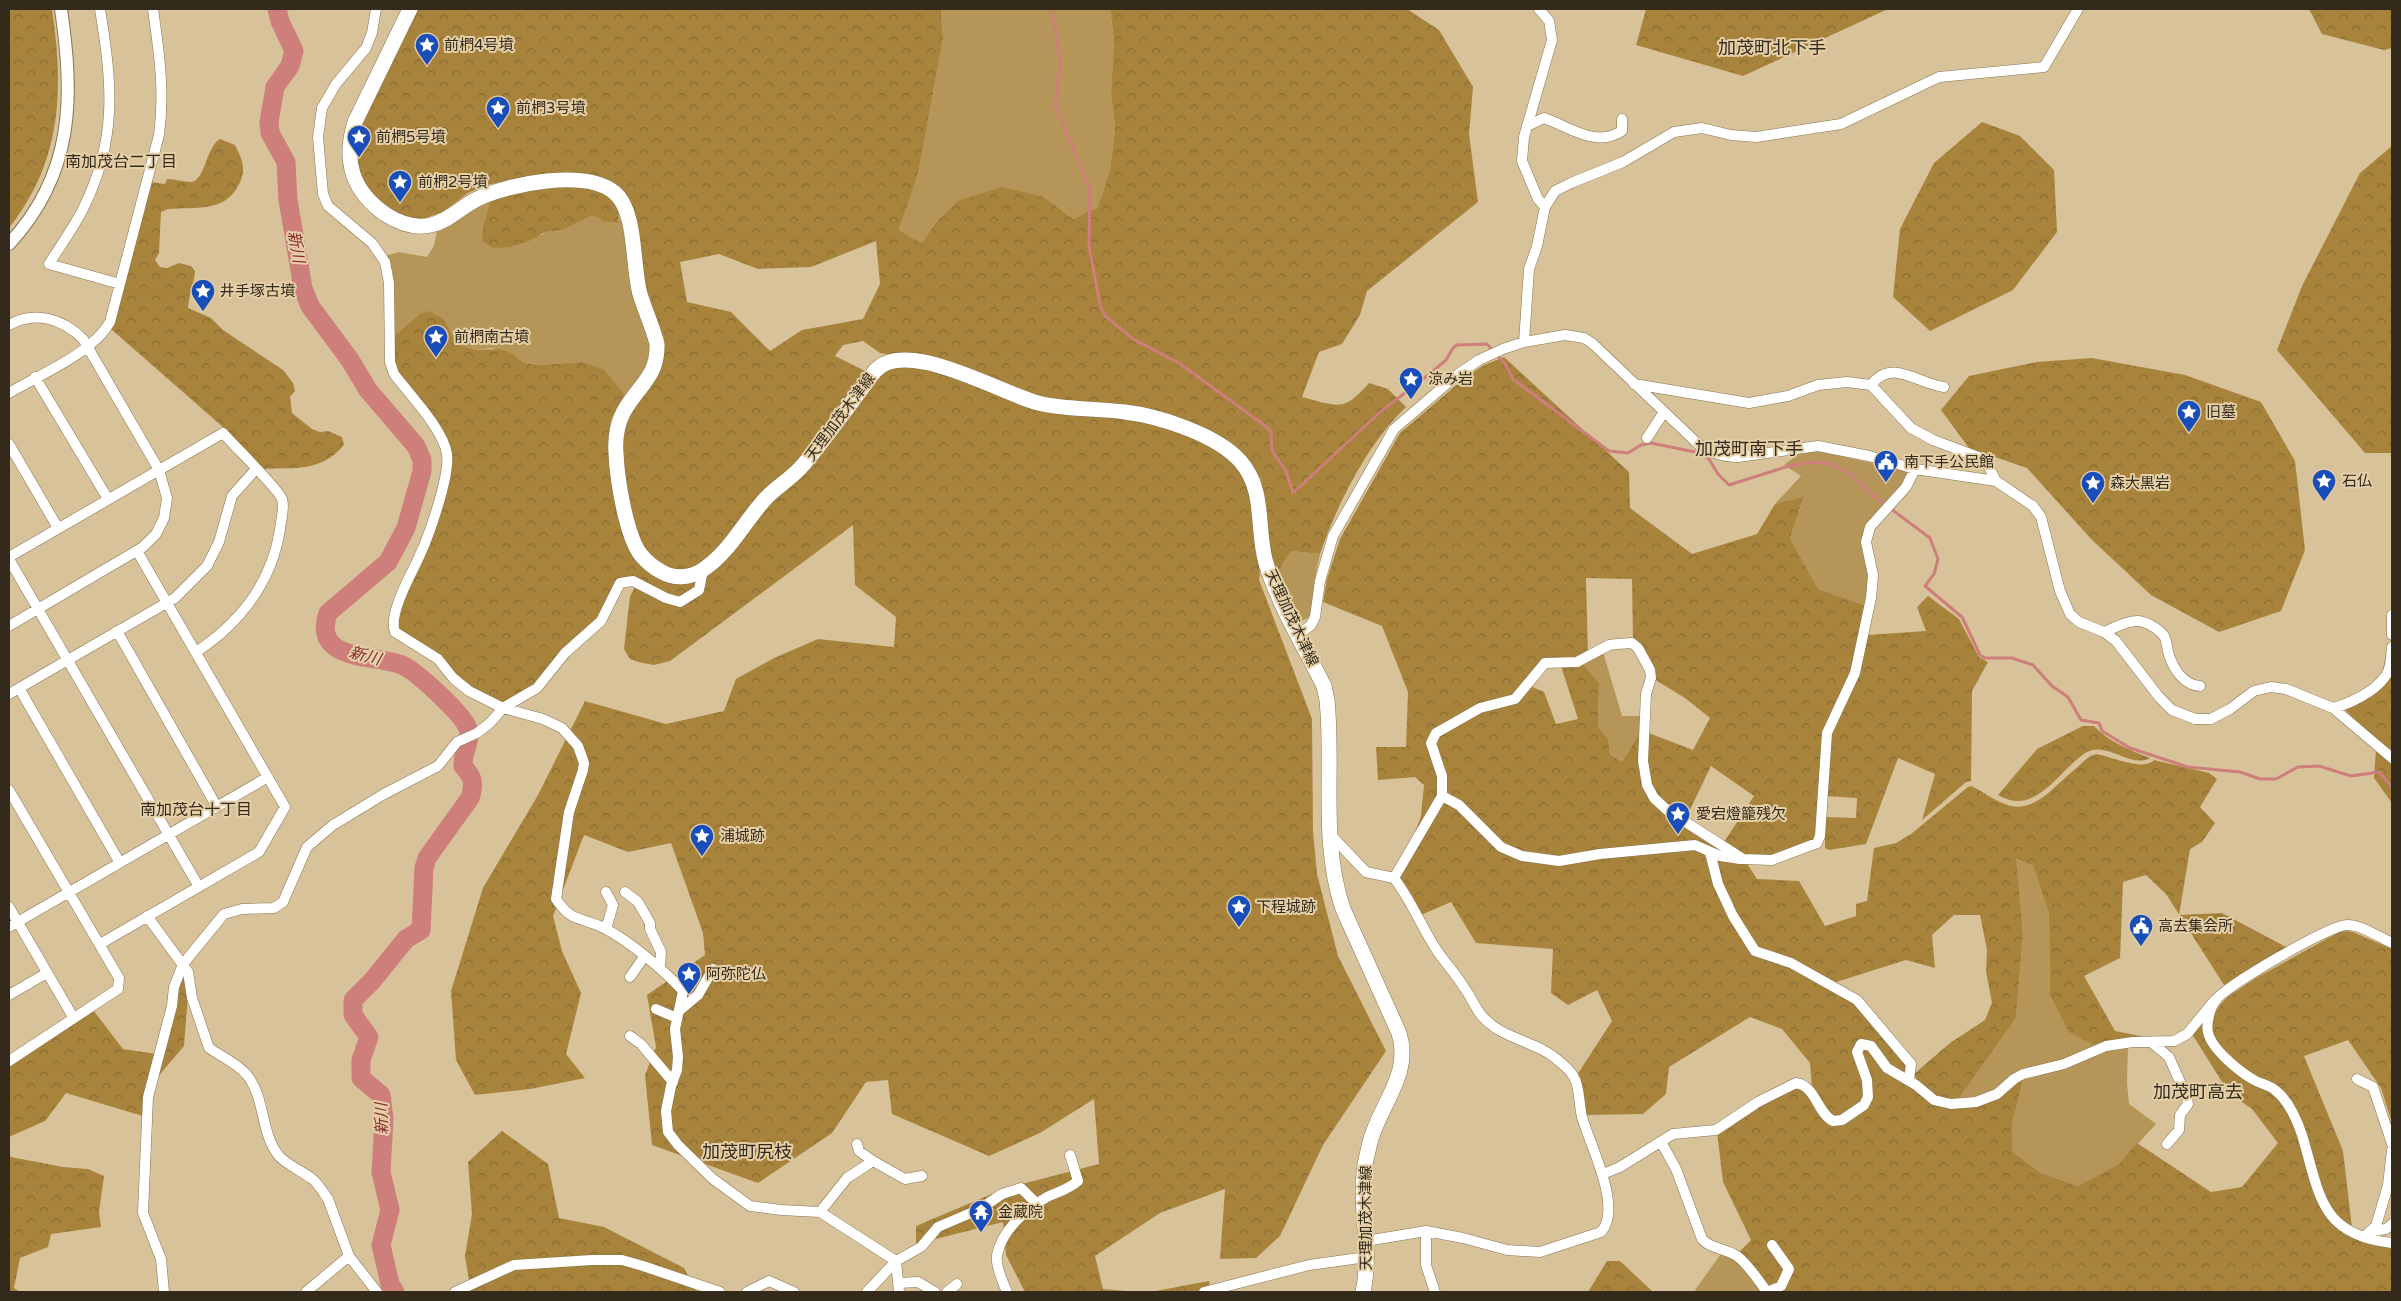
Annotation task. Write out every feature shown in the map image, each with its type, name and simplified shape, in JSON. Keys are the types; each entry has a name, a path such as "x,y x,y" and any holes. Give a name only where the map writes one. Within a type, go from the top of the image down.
{"main road":[{"name":"天理加茂木津線","path":"410,9 372,82 351,134 349,156 352,175 358,187 374,206 408,226 423,226 442,221 476,200 498,191 533,183 589,181 608,188 621,199 625,206 630,229 636,278 653,329 658,354 657,362 648,380 624,412 618,428 617,471 624,509 636,547 642,556 655,568 668,575 678,577 695,574 703,570 728,546 768,496 802,466 880,365 887,362 905,360 929,364 978,378 1035,402 1048,405 1140,414 1194,432 1232,452 1243,463 1255,484 1265,561 1276,593 1324,686 1327,700 1329,833 1332,871 1343,909 1399,1033 1402,1046 1402,1064 1398,1079 1373,1133 1366,1159 1364,1196 1367,1257 1363,1292"}],"street":[{"path":"9,244 24,227 43,196 62,145 69,91 61,9"},
{"path":"100,9 110,78 110,109 105,144 96,178 83,210 49,264 120,284"},
{"path":"9,393 89,347 101,336 110,322 161,118 162,71 153,9"},
{"path":"376,9 372,33 366,48 336,84 322,108 318,137 323,194 328,206 372,243 385,262 388,274 389,349 392,368 442,439 447,454 445,477 433,518 420,556 403,592 393,621 393,628 397,636 438,659 453,678 469,691 503,708 543,719 562,728 578,746 584,763 569,812 556,899 564,912 574,918 606,929 660,967 683,990 683,999 677,1015 675,1029 678,1057 677,1070 672,1082 666,1111 668,1132 678,1145 714,1180 750,1206 820,1212 896,1261"},
{"path":"1539,9 1549,21 1552,40 1524,137 1522,161 1538,199 1544,206"},
{"path":"1524,342 1529,269 1537,246 1544,206 1555,191 1624,162 1674,132 1702,128 1731,135 1756,137 1841,124 1939,77 2044,67 2078,9"},
{"path":"1527,126 1544,118 1577,133 1597,138 1613,137 1622,131 1622,119"},
{"path":"9,325 30,318 53,319 74,330 89,347 159,470 167,498 164,518 156,534 137,551 9,626"},
{"path":"1298,635 1311,625 1315,617 1320,581 1333,536 1394,429 1456,375 1479,360 1524,342 1564,335 1584,338 1697,443 1715,454 1727,457 1818,446 1869,456 1915,469 1996,481 2033,506 2041,517 2060,591 2070,614 2089,628 2104,632 2116,641 2172,710 2190,718 2206,719 2220,715 2254,691 2271,687 2286,689 2333,708 2392,758"},
{"path":"1871,385 1877,377 1889,371 1904,374 1930,386 1944,387"},
{"path":"35,377 108,500"},
{"path":"1634,384 1749,403 1788,396 1818,385 1847,382 1871,385 1911,428 1933,440 1981,458 1988,465 1996,481"},
{"path":"1647,438 1664,412"},
{"path":"196,652 221,634 242,612 260,587 272,560 280,532 282,499 223,433 9,558 199,887"},
{"path":"9,444 58,528"},
{"path":"9,694 167,602 190,585 208,566 219,542 232,496 256,469"},
{"path":"1442,796 1459,806 1500,847 1538,860 1559,861 1600,854 1694,846 1734,859 1772,860 1817,843 1820,836 1826,732 1855,673 1865,634 1873,585 1866,534 1911,480 1915,469"},
{"path":"100,944 259,852 285,807 137,551"},
{"path":"164,1292 160,1259 143,1214 148,1097 172,1006 174,987 183,964 224,914 242,908 274,908 283,902 307,846 333,825 384,794 438,766 457,742 477,733 490,723 503,708 537,688 566,653 594,629 608,609 620,583 633,582 666,598 680,602 699,590 703,570"},
{"path":"2392,615 2392,635"},
{"path":"2104,632 2126,623 2144,621 2164,636 2175,667 2184,680 2193,686 2200,686"},
{"path":"117,631 217,807"},
{"path":"1394,878 1442,796 1442,776 1432,750 1432,738 1436,733 1480,708 1515,699 1545,663 1577,662 1609,645 1632,643 1646,658 1651,678 1646,694 1643,732 1643,761 1647,785 1654,798 1668,810 1743,859"},
{"path":"2333,708 2352,703 2384,678 2390,664 2392,647"},
{"path":"19,688 120,863"},
{"path":"13,924 268,777"},
{"path":"9,790 119,978 118,989 9,1061"},
{"path":"1329,833 1366,872 1394,878 1413,907 1436,950 1453,970 1481,1014 1506,1034 1520,1042 1546,1050 1574,1077 1582,1116 1595,1157 1603,1174 1608,1206 1606,1223 1603,1230 1594,1236 1549,1251 1523,1253 1426,1231 1366,1241"},
{"path":"1710,852 1718,884 1732,916 1755,951 1791,963 1857,1000 1911,1064 1909,1080"},
{"path":"606,892 613,905 606,929"},
{"path":"624,892 638,902 650,923 650,929 661,952 660,967"},
{"path":"9,907 13,924 47,973 73,1017"},
{"path":"147,916 188,972 192,998 209,1048 234,1063 246,1074 259,1099 269,1141 280,1158 314,1179 323,1191 328,1199 349,1256 377,1292"},
{"path":"1603,1174 1620,1167 1679,1132 1710,1132 1716,1130 1758,1102 1796,1083 1806,1087 1826,1117 1833,1121 1842,1120 1864,1105 1868,1097 1867,1080 1857,1052 1861,1044 1871,1046 1887,1068 1902,1078 1909,1080 1940,1102 1951,1104 1976,1102 1993,1097 2014,1078 2023,1074 2064,1064 2114,1043 2174,1041 2187,1034 2215,1000 2253,973 2338,927 2354,926 2392,943"},
{"path":"630,977 644,957"},
{"path":"677,1015 698,995 713,969"},
{"path":"9,995 47,973"},
{"path":"2215,1000 2207,1028 2210,1041 2229,1061 2254,1080 2275,1090 2291,1110 2298,1124 2326,1210 2345,1229 2368,1234 2392,1243"},
{"path":"656,1009 677,1015"},
{"path":"630,1036 641,1044 672,1082"},
{"path":"2152,1042 2169,1057 2188,1098 2188,1104 2180,1115 2178,1130 2166,1144"},
{"path":"2357,1079 2373,1087 2392,1144"},
{"path":"1661,1142 1676,1169 1702,1239 1705,1242 1728,1250 1740,1258 1768,1292 1781,1286 1789,1269 1772,1245"},
{"path":"857,1144 859,1151 904,1179 922,1176"},
{"path":"2368,1234 2376,1226 2388,1185 2392,1150"},
{"path":"1007,1292 996,1256 1005,1235 1015,1222 1037,1204 1072,1186 1078,1180 1070,1154"},
{"path":"820,1212 847,1178 873,1161"},
{"path":"867,1292 896,1261 921,1247 938,1227 980,1209 1002,1194 1021,1188 1037,1204"},
{"path":"2368,1234 2386,1229 2392,1224"},
{"path":"1426,1231 1426,1265 1435,1292"},
{"path":"306,1292 349,1256"},
{"path":"1204,1292 1310,1265 1367,1257"},
{"path":"455,1292 514,1265 592,1260 622,1260 720,1292"},
{"path":"896,1261 899,1288 918,1282 935,1292"},
{"path":"747,1292 769,1282 794,1292"},
{"path":"947,1292 957,1284"}],"shaded area":[{"path":"941,9 1110,9 1114,40 1111,94 1115,128 1110,170 1098,207 1073,219 1044,197 934,225 922,243 899,230 918,174 943,39"},
{"path":"490,201 483,226 542,235 545,232 562,230 592,216 619,222 620,212 651,351 648,368 625,395 604,369 582,362 537,365 524,363 513,354 492,348 475,350 457,344 444,319 419,314 391,339 385,256 399,252 427,257 434,246 437,231"},
{"path":"1818,451 1902,470 1909,477 1867,525 1869,575 1867,606 1818,589 1790,538 1804,498 1775,504 1801,476 1784,465 1800,453"},
{"path":"1291,551 1320,554 1314,583 1311,617 1300,621 1276,575"},
{"path":"1603,652 1622,716 1641,716 1640,732 1622,762 1610,754 1608,739 1598,726 1599,683 1582,663"},
{"path":"2015,859 2033,866 2049,914 2050,995 2096,1046 2063,1061 2022,1071 1991,1094 1957,1101 2016,1018 2023,935"},
{"path":"2128,1045 2127,1083 2129,1104 2156,1124 2119,1164 2078,1186 2041,1173 2012,1151 2012,1124 2024,1077 2107,1049"},
{"path":"1723,1251 1735,1257 1765,1292 1697,1292 1695,1290"}],"green space":[{"path":"9,9 52,9 58,68 58,96 55,124 49,151 40,177 27,203 9,228"},
{"path":"418,9 941,9 943,39 918,174 899,230 922,243 934,225 958,201 1002,187 1044,197 1073,219 1098,207 1110,170 1115,128 1111,94 1114,40 1110,9 1407,9 1439,30 1473,87 1469,134 1478,202 1367,291 1360,315 1342,344 1319,352 1302,397 1339,405 1353,399 1369,383 1388,389 1406,407 1379,438 1355,475 1335,515 1320,554 1291,551 1276,575 1271,559 1261,479 1248,459 1228,440 1190,425 1054,402 897,356 880,353 863,341 843,345 835,356 869,373 799,464 705,561 692,568 678,570 667,567 653,558 637,537 623,468 622,445 626,424 638,402 657,376 662,366 664,354 664,339 643,279 628,197 538,175 486,185 468,193 443,212 416,221 405,218 377,199 360,176 355,151 364,114","holes":["876,241 880,284 863,319 802,330 770,351 731,312 687,302 680,262 719,254 758,269 811,267"]},
{"path":"1646,9 1888,9 1743,76 1636,45"},
{"path":"2309,9 2392,9 2392,48 2384,50 2322,34"},
{"path":"1982,122 2020,136 2054,170 2057,232 2013,290 1930,331 1893,297 1900,229 1934,163"},
{"path":"220,139 235,145 240,156 243,170 238,186 225,200 217,204 199,208 168,209 161,212 159,253 155,260 160,267 167,268 179,263 191,266 195,271 188,308 211,318 223,330 283,370 293,383 295,391 290,397 292,413 312,429 320,432 328,431 342,437 344,445 335,454 326,460 306,467 261,469 224,428 111,329 151,182 165,184 167,179 191,182 196,180 203,170 215,143"},
{"path":"2392,146 2392,453 2365,453 2277,350 2302,286 2360,173"},
{"path":"578,186 602,194 614,201 619,211 619,223 602,221 600,218 592,216 562,230 545,232 527,242 510,247 493,248 482,241 483,226 490,201 525,189"},
{"path":"428,311 444,319 457,344 475,350 500,349 513,354 524,363 537,365 582,362 604,369 625,395 612,418 609,441 612,472 630,549 643,566 654,574 674,583 753,522 881,370 904,364 988,386 1133,416 1195,438 1214,448 1237,467 1251,493 1260,574 1259,580 1312,719 1313,831 1317,874 1338,956 1386,1051 1323,1145 1280,1236 1256,1258 1220,1259 1225,1189 1160,1213 1095,1256 1103,1289 1138,1292 1025,1292 1006,1255 1003,1222 916,1244 916,1226 1006,1188 1099,1164 1094,1099 1040,1133 989,1156 892,1114 888,1080 866,1082 832,1133 758,1183 652,1145 645,1075 656,1047 647,995 705,955 703,933 671,843 628,852 584,835 553,916 562,951 581,993 566,1054 585,1078 530,1089 475,1095 456,1060 451,991 483,888 538,795 585,701 666,724 724,711 736,679 774,658 818,639 894,647 896,617 855,585 853,525 670,661 654,665 638,662 630,659 624,649 630,596 635,587 626,578 606,608 536,686 504,705 470,688 400,634 396,622 450,460 396,371 391,339 419,314"},
{"path":"1504,357 1629,472 1630,508 1692,554 1757,534 1775,504 1804,497 1790,538 1818,589 1867,606 1852,672 1826,724 1817,836 1815,840 1779,855 1744,856 1724,842 1754,796 1711,766 1686,818 1663,800 1656,791 1648,773 1646,732 1693,750 1710,718 1685,698 1654,679 1648,657 1633,640 1632,579 1586,578 1588,654 1577,658 1549,659 1513,696 1435,730 1439,795 1415,833 1421,816 1424,785 1415,777 1378,780 1376,747 1406,747 1408,692 1382,626 1323,602 1327,579 1340,539 1400,433 1461,381 1482,366"},
{"path":"2092,358 2185,375 2261,402 2295,461 2305,550 2281,611 2219,632 2151,595 2092,540 2027,468 1969,448 1941,410 1969,376 2037,362"},
{"path":"1928,596 1959,619 1979,657 1988,662 1972,691 1971,781 1966,782 1922,820 1935,774 1898,758 1866,844 1829,850 1825,848 1825,817 1856,818 1857,798 1825,796 1828,742 1868,635 1926,631 1917,607"},
{"path":"1582,663 1599,683 1598,726 1608,739 1610,754 1622,762 1640,732 1644,786 1730,855 1702,844 1559,858 1538,856 1509,848 1444,793 1435,749 1435,739 1439,735 1530,686 1544,692 1556,724 1578,719 1561,666"},
{"path":"2392,670 2392,753 2345,710 2371,693"},
{"path":"2083,726 2094,726 2127,749 2150,758 2135,760 2103,750 2095,750 2087,752 2035,796 2024,800 2012,800 1998,795 2037,749"},
{"path":"2376,750 2392,765 2392,803 2374,778"},
{"path":"2096,754 2135,764 2149,763 2154,760 2209,773 2217,779 2200,807 2215,823 2202,842 2190,849 2179,915 2166,894 2146,875 2123,882 2120,958 2084,976 2115,1031 2151,1038 2096,1046 2069,1032 2050,995 2049,914 2033,866 2016,859 2023,935 2016,1018 1957,1101 1932,1093 1917,1080 1914,1074 1950,1043 1985,1020 1992,1003 1986,971 1987,950 1980,915 1954,915 1932,935 1935,968 1906,960 1833,983 1760,951 1745,931 1716,867 1717,858 1746,862 1757,879 1799,881 1825,926 1856,916 1856,904 1867,901 1874,848 1896,843 1911,834 1968,787 1971,786 2005,804 2015,807 2025,806 2043,797 2087,758"},
{"path":"1445,802 1457,808 1521,859 1600,857 1694,849 1704,853 1714,886 1752,954 1789,967 1854,1003 1907,1066 1907,1073 1903,1075 1857,1042 1853,1053 1864,1084 1864,1097 1859,1104 1837,1117 1829,1114 1812,1088 1810,1063 1782,1029 1750,1017 1669,1067 1666,1094 1643,1114 1585,1115 1577,1075 1612,1021 1597,990 1568,1005 1551,993 1553,949 1476,943 1451,902 1421,915 1399,878 1418,840"},
{"path":"2222,913 2288,948 2224,985 2179,915"},
{"path":"2339,932 2353,932 2392,949 2392,1123 2381,1088 2348,1040 2304,1056 2343,1151 2352,1228 2334,1214 2322,1191 2302,1123 2268,1088 2224,1051 2214,1038 2212,1032 2212,1022 2216,1012 2221,1003 2229,996 2256,978"},
{"path":"183,975 188,994 184,1046 156,1079 173,997"},
{"path":"93,1010 123,1049 157,1054 146,1117 66,1093 45,1121 9,1137 9,1066"},
{"path":"2203,1019 2204,1035 2213,1050 2273,1093 2288,1113 2333,1224 2343,1233 2392,1247 2392,1292 1771,1292 1738,1253 1751,1240 1723,1182 1717,1132 1738,1118 1797,1086 1800,1087 1829,1123 1866,1107 1860,1049 1869,1049 1885,1070 1957,1107 2024,1077 2012,1124 2012,1151 2041,1173 2078,1186 2119,1164 2137,1143 2211,1192 2242,1187 2278,1143 2252,1109 2229,1093 2192,1034"},
{"path":"502,1131 548,1164 559,1218 604,1227 684,1268 697,1292 471,1292 465,1256 472,1214 468,1162"},
{"path":"9,1153 11,1157 63,1167 88,1169 104,1176 99,1212 101,1227 51,1234 48,1247 20,1258 14,1288 20,1292 9,1292"},
{"path":"1607,1261 1620,1261 1653,1292 1588,1292"},
{"path":"1209,1281 1211,1292 1150,1292"}],"waterway":[{"name":"新川","path":"277,9 280,21 294,51 290,66 275,87 269,122 270,133 286,162 288,200 303,288 310,306 350,360 368,390 416,446 422,460 422,471 406,528 388,562 328,613 325,629 329,640 337,648 362,657 402,665 409,669 449,704 465,722 469,733 463,766 472,780 472,793 427,858 424,868 421,930 406,939 372,981 353,1000 353,1015 369,1037 361,1060 361,1078 381,1095 384,1119 381,1172 390,1210 381,1245 390,1284 395,1292"},
{"path":"1052,9 1061,64 1055,105 1090,189 1089,246 1100,305 1105,316 1133,339 1179,363 1268,428 1271,432 1272,451 1286,471 1293,493 1379,413 1446,360 1453,348 1457,345 1487,344 1506,365 1513,379 1609,451 1628,453 1641,445 1651,443 1700,453 1709,459 1718,474 1729,485 1789,466 1812,462 1832,464 1849,473 1875,497 1930,538 1938,559 1934,574 1925,586 1962,617 1980,655 1985,658 2012,658 2033,665 2052,686 2068,697 2081,720 2099,723 2102,731 2130,748 2188,767 2240,772 2260,779 2276,779 2298,767 2319,766 2351,776 2379,772 2392,787"}],"place":[{"name":"前椚4号墳","path":"427,66"},
{"name":"前椚3号墳","path":"498,129"},
{"name":"前椚5号墳","path":"359,158"},
{"name":"前椚2号墳","path":"400,203"},
{"name":"井手塚古墳","path":"203,312"},
{"name":"前椚南古墳","path":"436,358"},
{"name":"涼み岩","path":"1411,400"},
{"name":"旧墓","path":"2189,433"},
{"name":"南下手公民館","path":"1886,483"},
{"name":"石仏","path":"2324,502"},
{"name":"森大黒岩","path":"2093,504"},
{"name":"愛宕燈籠残欠","path":"1678,835"},
{"name":"浦城跡","path":"702,857"},
{"name":"下程城跡","path":"1239,928"},
{"name":"高去集会所","path":"2141,947"},
{"name":"阿弥陀仏","path":"689,995"},
{"name":"金蔵院","path":"981,1233"}],"district":[{"name":"加茂町北下手","path":"1772,48"},
{"name":"南加茂台二丁目","path":"121,162"},
{"name":"加茂町南下手","path":"1749,449"},
{"name":"南加茂台十丁目","path":"196,810"},
{"name":"加茂町高去","path":"2198,1092"},
{"name":"加茂町尻枝","path":"747,1152"}]}
